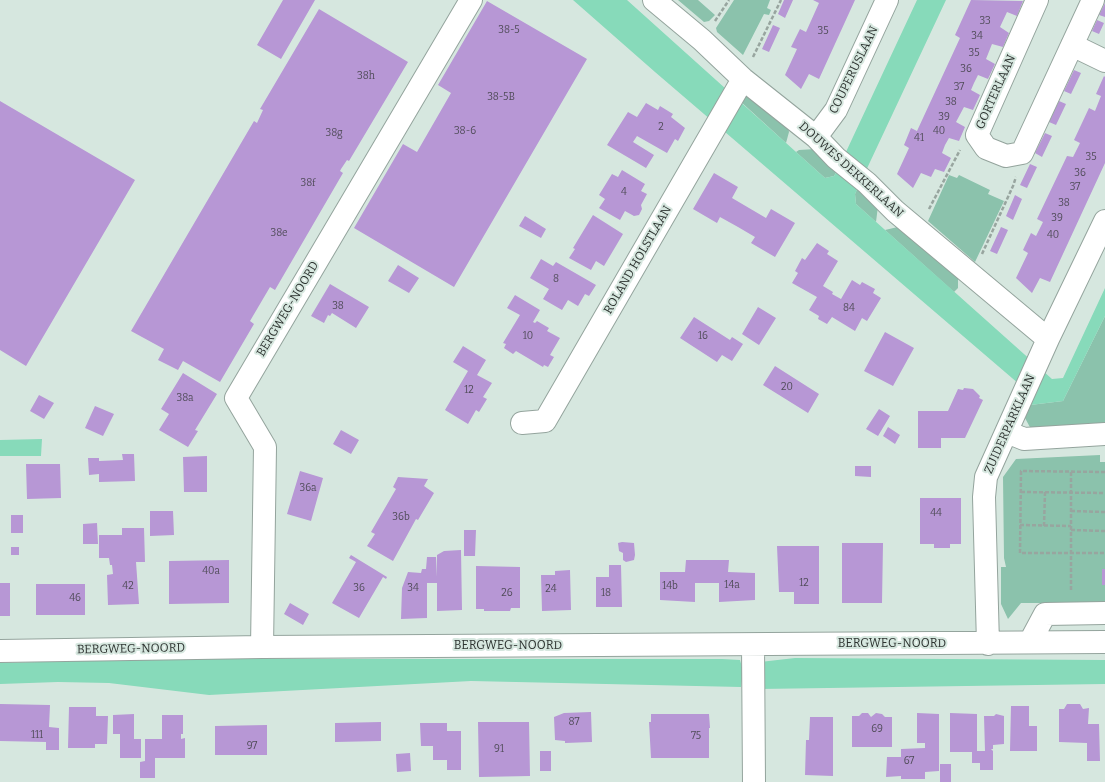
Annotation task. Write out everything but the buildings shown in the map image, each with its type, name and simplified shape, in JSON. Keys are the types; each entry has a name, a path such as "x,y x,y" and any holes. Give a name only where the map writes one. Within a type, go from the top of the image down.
{"street":[{"name":"BERGWEG-NOORD","path":"262,647 265,448 236,398 471,0"},
{"name":"DOUWES DEKKERLAAN","path":"654,0 702,40 739,85 816,137 836,158 867,183 895,210 1048,339"},
{"name":"COUPERUSLAAN","path":"816,137 836,110 888,0"},
{"name":"GORTERLAAN","path":"1022,153 1006,156 993,151 986,148 976,135 1037,0"},
{"path":"1022,153 1093,0"},
{"path":"1072,45 1105,61"},
{"name":"ROLAND HOLSTLAAN","path":"522,423 544,421 739,85"},
{"name":"ZUIDERPARKLAAN","path":"988,644 984,497 986,477 1048,339 1105,220"},
{"path":"1007,432 1024,439 1105,434"},
{"path":"1030,642 1045,614 1105,613"},
{"name":"BERGWEG-NOORD","path":"0,651 262,647 753,651 1030,642 1105,642"},
{"path":"753,651 754,782"}],"path":[{"path":"739,85 781,0"},
{"path":"918,229 962,147 976,135"},
{"path":"974,278 982,255 1013,186 1022,153"},
{"path":"1105,472 1021,471 1020,492 1020,553 1105,554"},
{"path":"1071,472 1071,592 1078,592"},
{"path":"1020,492 1105,493"},
{"path":"1044,492 1044,526"},
{"path":"1071,511 1105,512"},
{"path":"1020,525 1071,526"},
{"path":"1071,530 1105,530"}],"shaded area":[{"path":"573,0 627,0 825,178 834,176 838,169 917,0 946,0 855,194 856,204 1052,379 1063,378 1105,288 1105,316 1063,401 1030,405 1033,396"},
{"path":"678,0 698,0 715,15 709,21 704,22"},
{"path":"734,0 770,0 767,8 771,10 769,15 764,14 743,55 717,32 716,28"},
{"path":"745,96 756,97 787,124 789,132 786,143 740,101"},
{"path":"816,149 838,169 834,176 825,178 796,152 799,150"},
{"path":"949,175 957,178 959,175 990,190 988,194 1004,201 975,262 928,221"},
{"path":"858,187 878,206 876,222 856,204 855,194"},
{"path":"902,226 958,273 958,288 954,292 885,230"},
{"path":"1105,316 1105,424 1092,424 1032,431 1025,418 1030,405 1063,401"},
{"path":"42,439 41,456 0,456 0,440"},
{"path":"1100,455 1100,462 1105,462 1105,603 1021,603 1008,619 1001,604 1001,567 1006,567 1004,558 1003,477 1016,459"},
{"path":"795,658 1105,660 1105,684 759,689 760,662"},
{"path":"155,659 722,659 740,660 743,671 741,687 471,681 209,695 109,683 58,682 0,684 0,663"}]}
